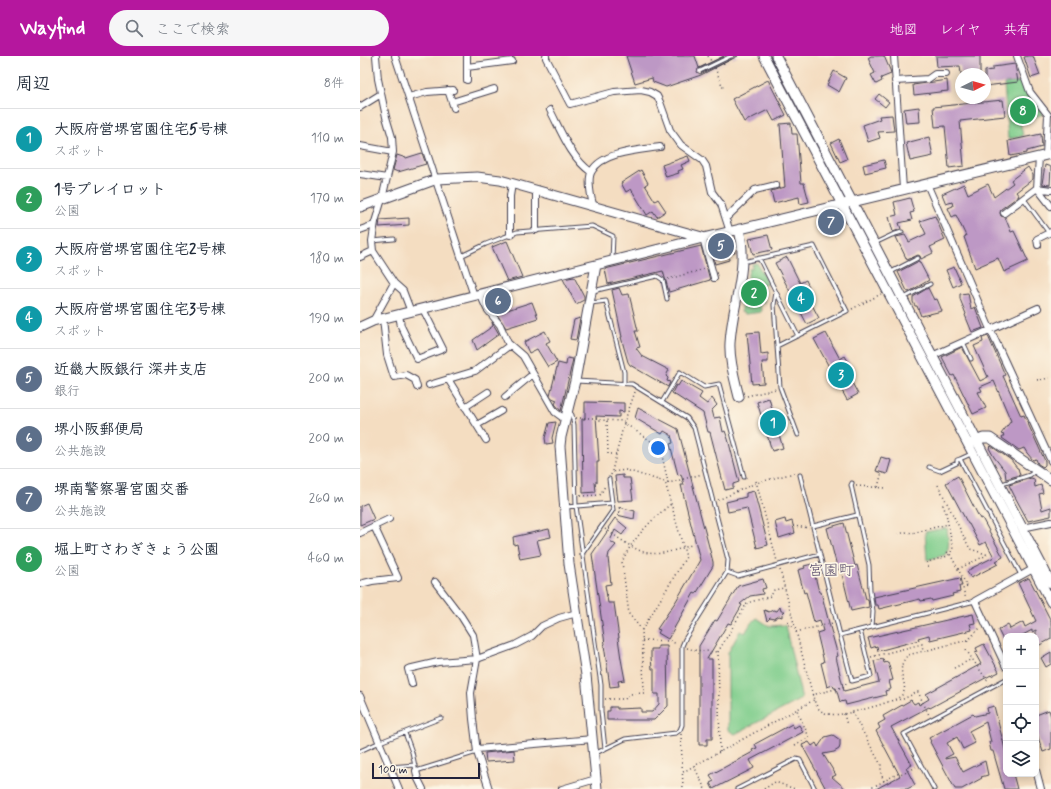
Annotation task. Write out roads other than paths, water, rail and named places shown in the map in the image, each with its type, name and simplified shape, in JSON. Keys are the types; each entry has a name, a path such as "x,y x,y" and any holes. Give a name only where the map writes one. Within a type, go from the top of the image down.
{"street":[{"path":"376,56 378,79 392,137 393,152 374,225 372,241 373,251 394,283 403,291 411,312"},
{"path":"395,56 437,179 461,256 477,295 500,325 508,343 523,356 555,412 569,416"},
{"path":"467,56 467,80"},
{"path":"546,56 570,104 614,92 641,90 650,92 656,96 660,102 670,130 681,145 702,160 706,166 712,192 721,204 726,218 734,231 743,262 741,281 731,328 730,344 731,365 742,397"},
{"path":"764,56 767,66 888,291 973,446 999,485 1051,583"},
{"path":"776,56 932,356 973,446 1033,569 1050,598"},
{"path":"894,56 903,190"},
{"path":"1004,213 1038,188 1045,155 1050,115 1030,92 1017,56"},
{"path":"467,67 512,62"},
{"path":"895,81 928,79 935,74 946,74"},
{"path":"409,97 427,92 451,90 453,105 494,89"},
{"path":"360,107 381,94"},
{"path":"550,110 582,166 591,172"},
{"path":"360,146 393,152"},
{"path":"594,207 591,196 591,172 599,161 627,152 660,147"},
{"path":"360,327 372,321 399,314 1045,155"},
{"path":"360,174 387,178"},
{"path":"360,207 437,179 482,178 500,180 704,238"},
{"path":"510,235 510,196 512,184"},
{"path":"927,184 990,329 1051,461"},
{"path":"726,218 755,190 776,185"},
{"path":"1038,188 1051,190"},
{"path":"1038,188 1051,206"},
{"path":"536,191 536,230"},
{"path":"360,230 374,225"},
{"path":"1038,245 1037,239 1050,232"},
{"path":"704,238 714,278"},
{"path":"360,256 373,251"},
{"path":"596,265 569,416 560,446 569,564 578,614 589,702 597,789"},
{"path":"372,321 394,283"},
{"path":"932,356 1038,308"},
{"path":"399,314 401,326 416,359 443,349 423,309"},
{"path":"383,319 387,355 394,377 406,375 414,380 417,387"},
{"path":"429,385 475,371 510,344"},
{"path":"505,397 533,374"},
{"path":"448,379 486,440"},
{"path":"466,407 488,392"},
{"path":"477,425 501,410"},
{"path":"973,446 990,438 1051,480"},
{"path":"360,533 390,519"},
{"path":"1022,528 1051,522"},
{"path":"360,584 398,578 374,526"},
{"path":"1003,661 975,601 1033,569"},
{"path":"435,582 461,616 473,635 478,659 471,693 477,750 489,789"},
{"path":"412,684 408,669 438,662 478,659 515,645 532,636 542,626 559,618 578,614"},
{"path":"360,697 399,789"},
{"path":"477,750 593,739"},
{"path":"416,768 418,779 423,789"},
{"path":"1038,777 1041,789"},
{"path":"562,789 596,779"}],"lane":[{"path":"700,71 731,56"},
{"path":"1024,199 1050,232"},
{"path":"461,256 517,232 592,226 613,236 612,261"},
{"path":"874,244 902,232"},
{"path":"372,241 394,239"},
{"path":"743,262 814,246 847,311 777,346"},
{"path":"759,258 798,336"},
{"path":"889,273 918,258"},
{"path":"592,291 657,276 663,280 667,299"},
{"path":"902,299 930,284"},
{"path":"776,292 774,305 780,387 798,435"},
{"path":"590,303 606,301 624,372 624,383"},
{"path":"963,342 971,359"},
{"path":"662,402 680,372 704,387 719,384 744,477"},
{"path":"575,381 632,384 688,418 694,428 728,560 727,572 682,646 682,725 680,730 676,733 625,739 594,754"},
{"path":"569,416 576,506 601,685 605,749"},
{"path":"929,467 940,471 957,463 957,460 960,459 973,446"},
{"path":"960,459 1021,575"},
{"path":"999,485 1030,475 1037,470"},
{"path":"800,475 852,681 871,676 860,630"},
{"path":"582,554 613,510 609,479"},
{"path":"851,484 869,565 870,591 873,611 872,627"},
{"path":"565,507 612,503"},
{"path":"813,526 857,515"},
{"path":"727,572 738,576 820,554"},
{"path":"840,635 975,601"},
{"path":"934,789 904,734 1003,680"},
{"path":"589,702 601,700"},
{"path":"360,752 380,742 441,718"},
{"path":"405,732 416,768"},
{"path":"390,767 416,768 477,750"},
{"path":"737,789 796,759 800,760 815,789"}],"place":[{"name":"堀上町さわぎきょう公園","path":"1023,111"},
{"name":"堺南警察署宮園交番","path":"831,222"},
{"name":"近畿大阪銀行 深井支店","path":"721,246"},
{"name":"1号プレイロット","path":"754,293"},
{"name":"大阪府営堺宮園住宅3号棟","path":"801,299"},
{"name":"堺小阪郵便局","path":"498,301"},
{"name":"大阪府営堺宮園住宅2号棟","path":"841,375"},
{"name":"大阪府営堺宮園住宅5号棟","path":"773,423"}],"district":[{"name":"宮園町","path":"831,571"}]}
